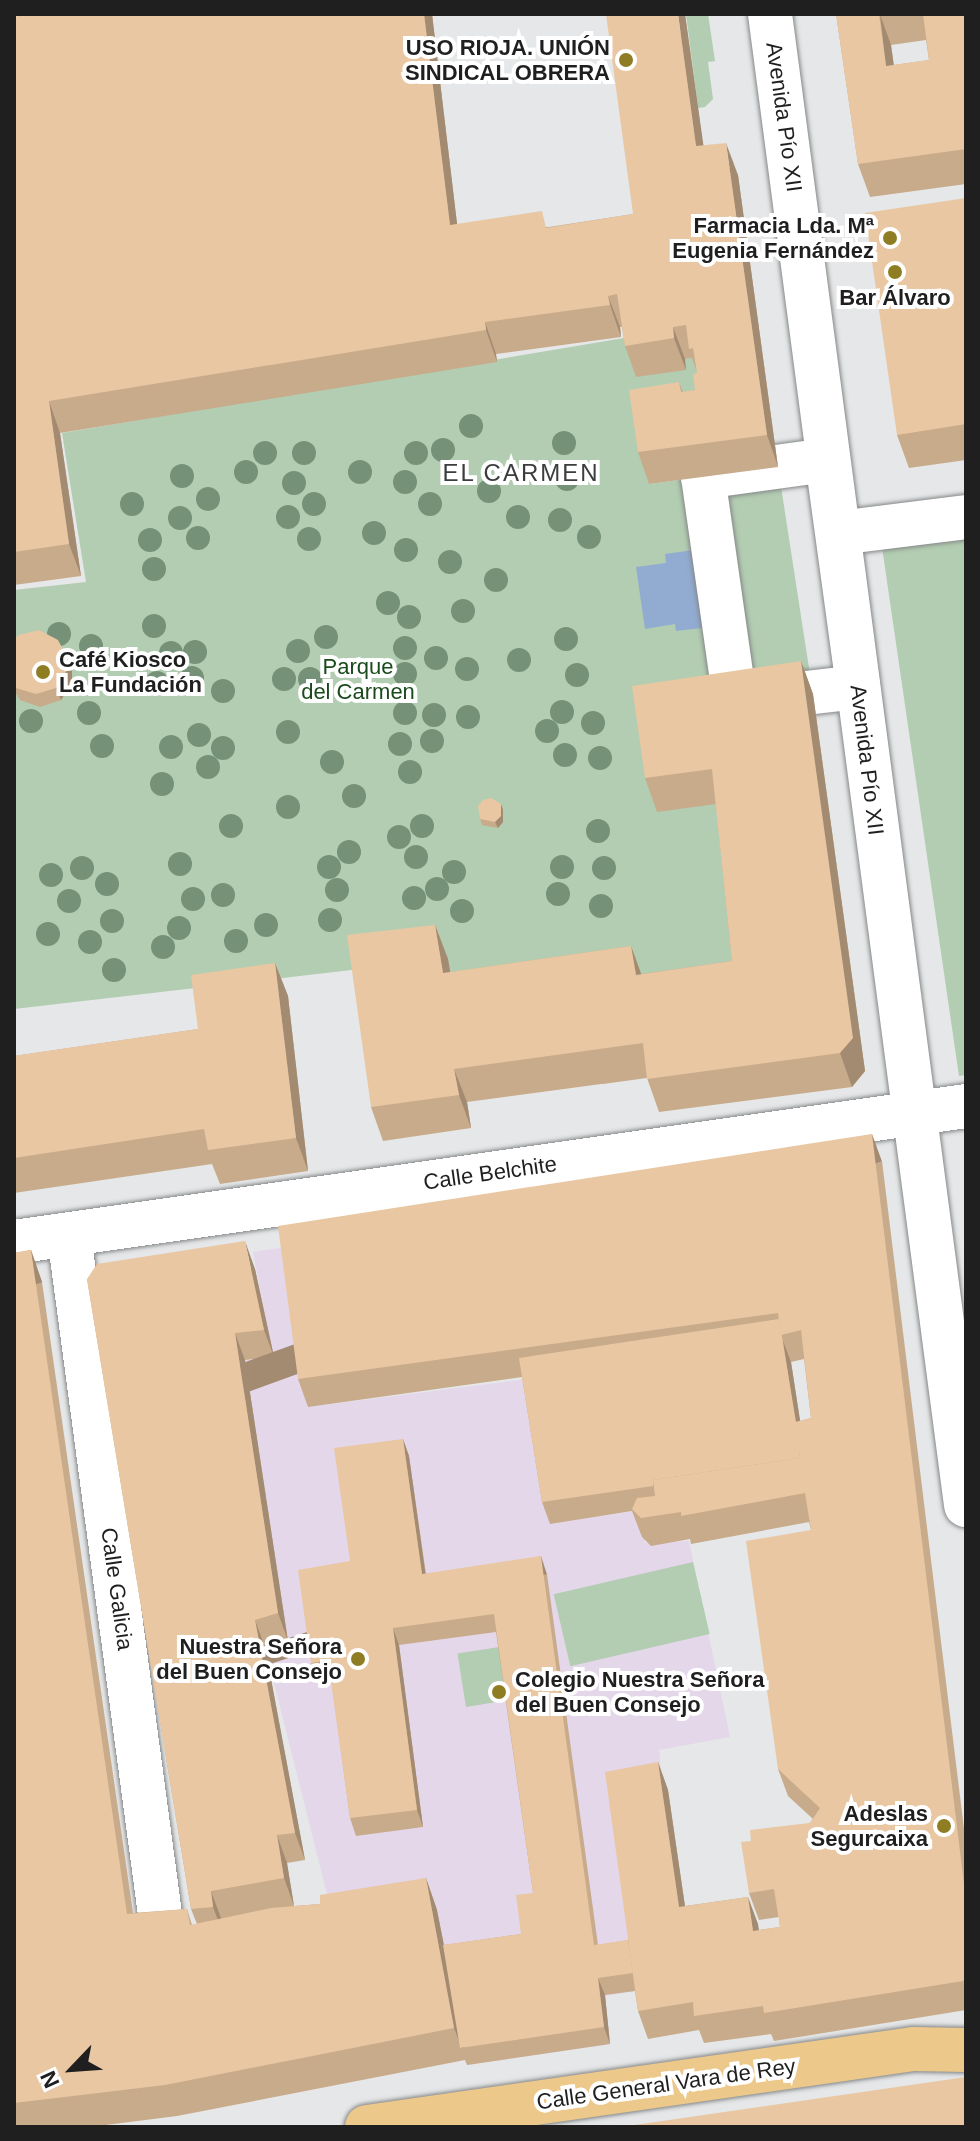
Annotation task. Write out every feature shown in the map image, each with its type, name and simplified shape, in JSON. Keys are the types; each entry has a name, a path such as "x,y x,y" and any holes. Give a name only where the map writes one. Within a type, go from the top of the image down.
{"main road":[{"name":"Calle General Vara de Rey","path":"367,2127 913,2049 966,2050"}],"street":[{"name":"Avenida Pío XII","path":"770,14 966,1505"},
{"path":"827,460 703,477 735,701 858,687"},
{"path":"878,506 966,492"},
{"path":"840,552 966,517"},
{"name":"Calle Belchite","path":"14,1242 966,1106"},
{"name":"Calle Galicia","path":"69,1235 164,1944"}],"shaded area":[{"name":"Colegio Nuestra Señora del Buen Consejo","path":"287,1247 308,1407 527,1379 550,1523 663,1507 665,1524 642,1530 645,1543 689,1541 730,1737 659,1750 661,1770 609,1782 641,1990 605,1996 610,2044 467,2065 437,1910 333,1918 265,1647 288,1640 245,1360 273,1357 253,1252"}],"green space":[{"path":"686,14 708,14 715,61 708,62 713,99 705,107 698,108"},
{"name":"Parque del Carmen","path":"630,337 685,359 697,357 700,380 649,484 778,467 813,694 724,802 744,994 456,1007 447,959 14,1009 14,590 86,582 62,433"},
{"path":"966,535 966,1075 959,1076 882,547"},
{"path":"693,1562 710,1634 570,1666 554,1594"},
{"path":"499,1647 507,1700 466,1707 458,1654"}],"water":[{"path":"708,548 719,626 676,631 675,624 645,629 636,567 666,563 665,554"}],"building":[{"path":"37,14 424,14 450,225 542,211 546,228 633,214 606,14 678,14 696,146 726,143 767,435 638,452 629,390 679,382 681,392 695,390 693,374 697,373 693,348 689,349 686,325 673,327 674,338 625,346 617,294 608,296 610,305 485,322 486,330 49,401 69,544 14,552 14,17"},
{"path":"836,14 879,14 886,66 929,60 923,14 964,14 966,149 858,164"},
{"path":"966,198 966,424 897,435 865,213"},
{"path":"39,630 58,640 68,659 67,670 56,688 36,694 14,685 14,639"},
{"path":"801,661 853,1038 840,1053 647,1079 643,1043 454,1069 459,1095 371,1107 347,935 435,925 443,973 631,946 636,975 732,961 712,769 645,778 632,686"},
{"path":"491,798 501,804 501,816 495,822 480,819 478,806 483,800"},
{"path":"275,963 296,1138 208,1150 204,1129 14,1158 14,1056 198,1029 191,975"},
{"path":"872,1134 966,1900 966,1978 963,1981 764,2013 763,2006 694,2016 693,2002 638,2011 605,1772 658,1762 679,1907 748,1897 753,1931 780,1927 774,1889 749,1893 741,1842 751,1841 750,1830 810,1823 820,1808 778,1769 746,1541 811,1530 805,1493 681,1516 681,1512 641,1518 632,1509 637,1498 655,1496 653,1480 800,1458 795,1422 811,1418 801,1330 781,1335 778,1313 298,1379 278,1226"},
{"path":"245,1241 264,1330 235,1333 278,1613 255,1620 295,1833 277,1835 284,1878 211,1891 213,1907 191,1909 87,1279 97,1264"},
{"path":"31,1250 127,1914 187,1909 190,1925 271,1908 320,1904 320,1895 426,1878 454,2028 165,2085 14,2103 14,1253"},
{"path":"779,1319 800,1458 653,1480 653,1486 542,1502 519,1358"},
{"path":"403,1439 422,1574 541,1556 594,1945 628,1940 633,1973 598,1978 604,2027 460,2048 443,1945 521,1934 516,1895 533,1893 494,1614 393,1628 417,1810 350,1818 328,1660 311,1663 298,1570 350,1561 334,1448"},
{"path":"966,2077 966,2127 621,2127"}],"place":[{"name":"USO RIOJA. UNIÓN SINDICAL OBRERA","path":"626,60"},
{"name":"Farmacia Lda. Mª Eugenia Fernández","path":"890,238"},
{"name":"Bar Álvaro","path":"895,272"},
{"name":"Café Kiosco La Fundación","path":"43,672"},
{"name":"Nuestra Señora del Buen Consejo","path":"358,1659"},
{"name":"Colegio Nuestra Señora del Buen Consejo","path":"499,1692"},
{"name":"Adeslas Segurcaixa","path":"944,1826"}],"district":[{"name":"EL CARMEN","path":"521,473"}]}
